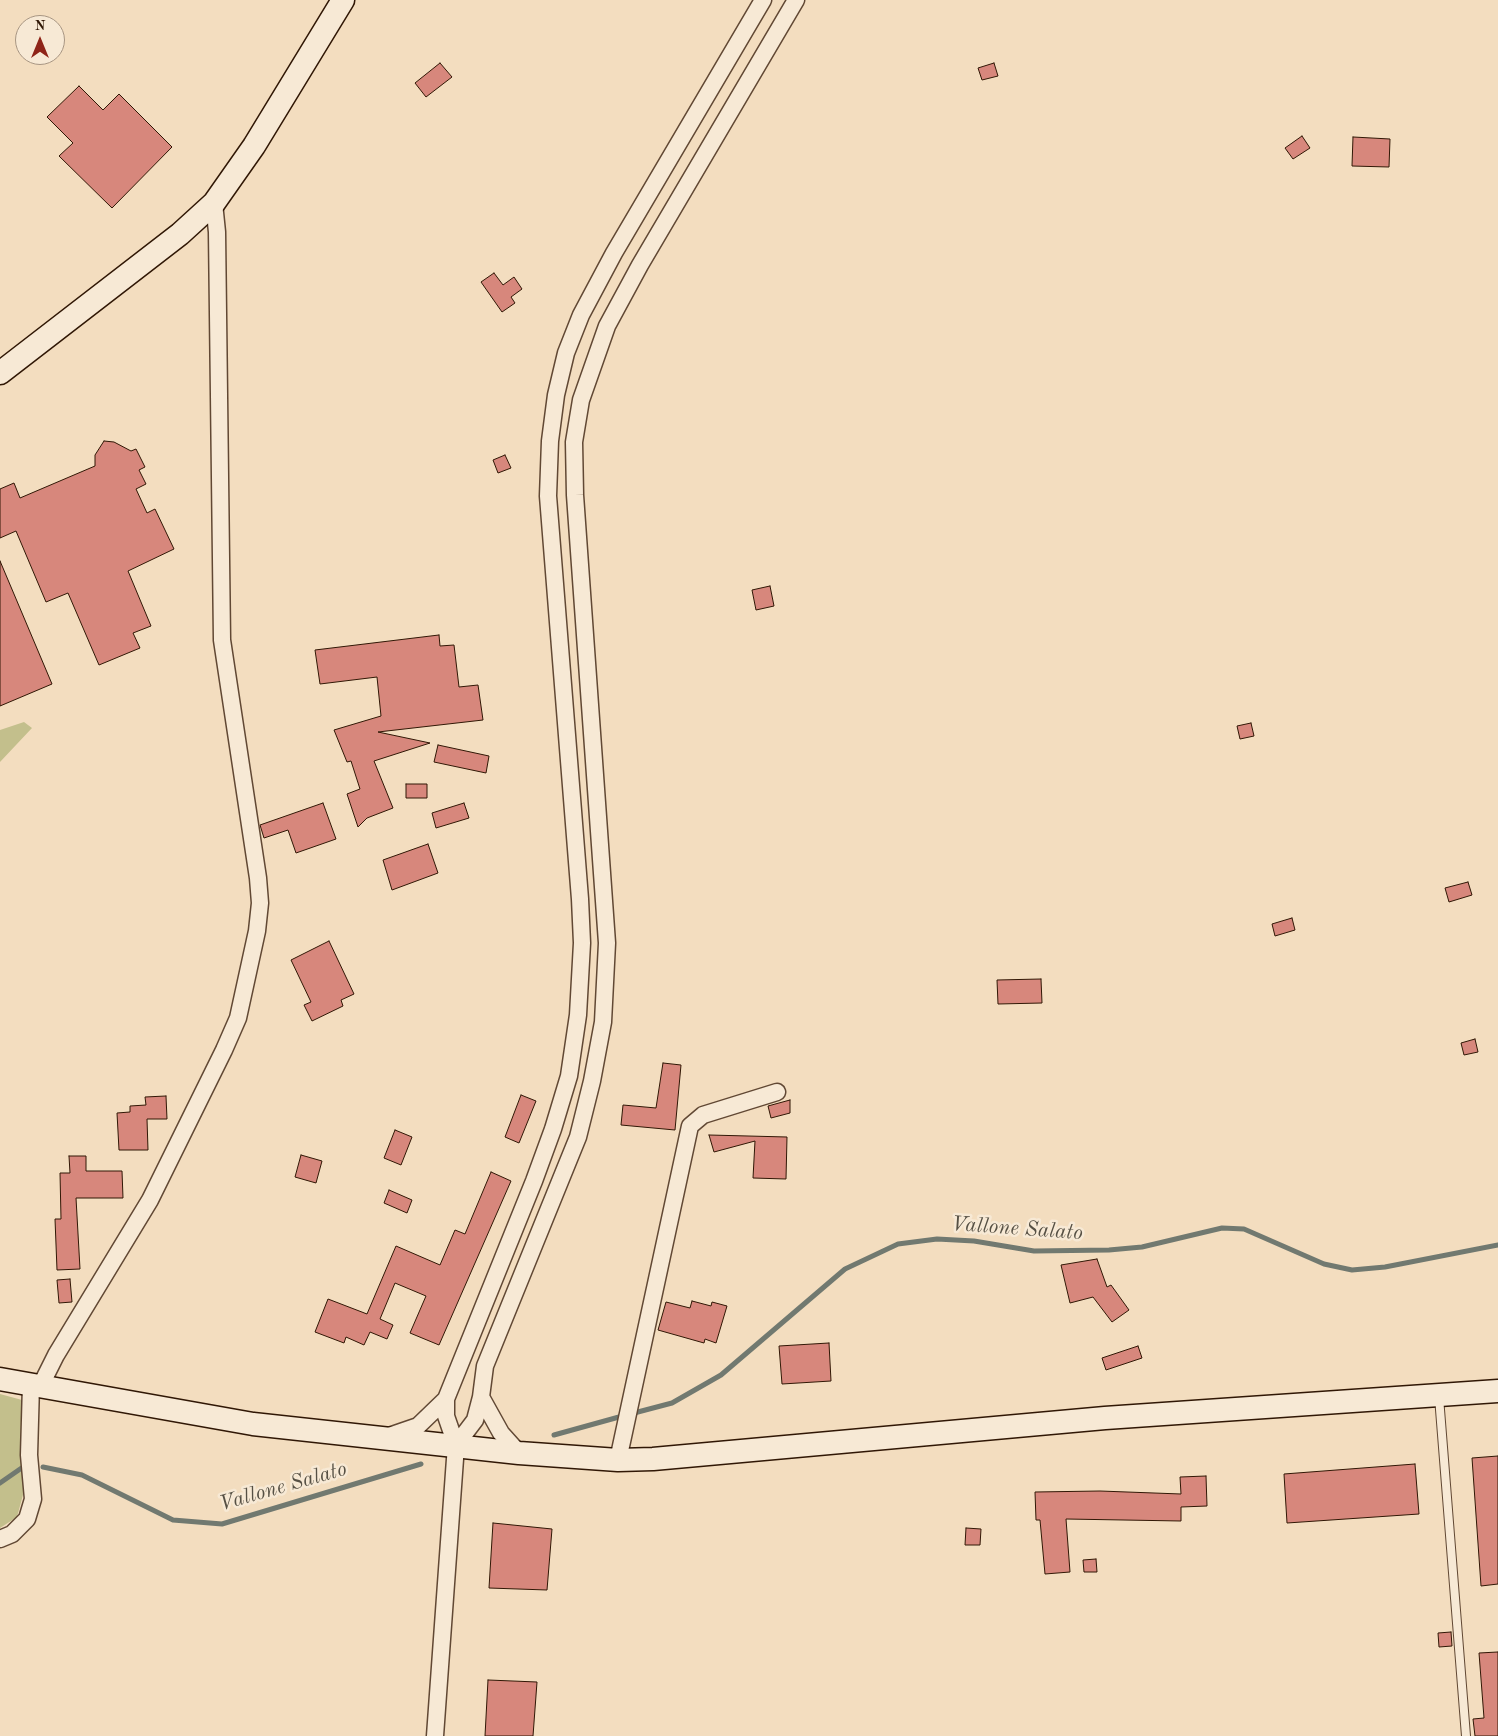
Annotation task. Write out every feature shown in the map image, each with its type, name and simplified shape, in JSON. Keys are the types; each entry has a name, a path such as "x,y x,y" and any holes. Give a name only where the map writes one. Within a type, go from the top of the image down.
{"main road":[{"path":"0,373 180,234 214,203 254,146 343,0"},
{"path":"0,1379 253,1424 518,1453 618,1460 653,1459 1105,1418 1498,1391"}],"street":[{"path":"435,1736 456,1445 446,1416 446,1399 553,1129 569,1076 578,1015 582,942 580,899 548,496 550,441 556,394 566,353 585,306 614,253 764,0"},
{"path":"456,1445 476,1420 485,1366 578,1136 592,1081 603,1022 607,942 575,495 574,442 581,400 607,326 640,265 796,0"},
{"path":"0,1539 12,1534 27,1519 33,1500 29,1455 36,1386 150,1200 224,1050 238,1018 257,931 260,903 258,878 222,640 217,232 214,203"},
{"path":"618,1460 690,1126 702,1115 777,1092"},
{"path":"481,1397 501,1433 518,1453"},
{"path":"381,1439 418,1426 446,1399"}],"lane":[{"path":"1439,1395 1466,1736"}],"shaded area":[{"path":"24,722 32,728 0,762 0,730"},
{"path":"0,1394 22,1400 24,1491 17,1517 0,1528"}],"building":[{"path":"440,63 452,77 426,97 415,83"},
{"path":"994,63 998,76 982,80 978,68"},
{"path":"79,86 103,110 119,94 172,147 112,208 59,156 73,143 47,117"},
{"path":"1302,136 1310,148 1293,159 1285,148"},
{"path":"1353,137 1390,139 1389,167 1352,166"},
{"path":"494,273 503,285 514,277 522,289 511,297 515,303 502,312 481,282"},
{"path":"104,441 114,442 131,451 136,449 145,467 139,470 146,484 136,489 147,513 155,509 174,549 128,571 151,626 133,633 140,648 99,665 68,593 46,602 16,531 0,538 0,489 14,483 20,498 95,466 95,455"},
{"path":"505,455 511,468 498,473 493,460"},
{"path":"0,561 52,684 0,706"},
{"path":"770,586 774,606 756,610 752,590"},
{"path":"439,635 440,646 454,645 459,687 478,685 483,720 378,732 430,743 374,761 393,808 367,818 358,827 347,794 360,789 351,761 347,762 334,730 381,716 377,677 320,684 315,650"},
{"path":"1251,723 1254,736 1240,739 1237,726"},
{"path":"438,745 489,756 486,773 434,762"},
{"path":"406,784 427,784 427,798 406,798"},
{"path":"323,803 336,839 296,853 288,830 264,838 260,825"},
{"path":"464,803 469,818 436,828 432,813"},
{"path":"428,844 438,873 392,890 383,860"},
{"path":"1468,882 1472,895 1449,902 1445,888"},
{"path":"1292,918 1295,930 1275,936 1272,924"},
{"path":"329,941 354,994 341,1000 343,1006 312,1021 304,1005 311,1002 291,960"},
{"path":"1041,979 1042,1003 998,1004 997,980"},
{"path":"1475,1039 1478,1052 1464,1055 1461,1043"},
{"path":"663,1063 681,1065 675,1130 621,1125 623,1105 656,1108"},
{"path":"521,1095 536,1101 519,1143 505,1137"},
{"path":"166,1096 167,1119 147,1119 148,1150 119,1150 117,1113 130,1112 130,1106 146,1105 145,1097"},
{"path":"790,1100 790,1113 771,1118 768,1106"},
{"path":"395,1130 412,1137 401,1165 384,1158"},
{"path":"709,1135 787,1137 786,1179 753,1178 755,1141 714,1152"},
{"path":"301,1155 322,1161 316,1183 295,1177"},
{"path":"69,1156 86,1156 86,1171 122,1171 123,1198 76,1198 80,1269 57,1270 55,1219 61,1219 60,1173 70,1173"},
{"path":"491,1172 511,1181 439,1345 410,1333 426,1296 395,1283 380,1319 393,1325 387,1339 370,1332 364,1345 346,1337 344,1343 315,1332 328,1299 367,1314 396,1246 440,1265 455,1230 465,1234"},
{"path":"389,1190 412,1200 407,1213 384,1203"},
{"path":"1097,1259 1107,1287 1111,1285 1129,1310 1112,1322 1093,1297 1070,1303 1061,1265"},
{"path":"70,1279 72,1302 59,1303 57,1280"},
{"path":"692,1301 711,1306 712,1302 727,1306 716,1343 705,1339 704,1343 658,1330 666,1302 690,1308"},
{"path":"829,1343 831,1381 782,1384 779,1346"},
{"path":"1138,1346 1142,1358 1106,1370 1102,1358"},
{"path":"1498,1456 1498,1584 1481,1586 1472,1458"},
{"path":"1415,1464 1419,1514 1287,1523 1284,1474"},
{"path":"1206,1476 1207,1506 1181,1507 1181,1521 1066,1519 1070,1572 1045,1574 1040,1520 1036,1520 1035,1492 1100,1491 1181,1494 1180,1477"},
{"path":"493,1523 552,1529 547,1590 489,1588"},
{"path":"966,1528 981,1529 980,1545 965,1545"},
{"path":"1096,1559 1097,1572 1084,1572 1083,1560"},
{"path":"1451,1632 1452,1646 1439,1647 1438,1633"},
{"path":"1498,1652 1498,1736 1475,1736 1473,1719 1484,1718 1479,1653"},
{"path":"488,1680 537,1682 533,1736 485,1736"}],"waterway":[{"name":"Vallone Salato","path":"634,1413 672,1403 721,1375 845,1269 898,1244 937,1239 974,1241 1034,1251 1109,1250 1142,1247 1222,1228 1244,1229 1324,1264 1352,1270 1385,1267 1498,1245"},
{"name":"Vallone Salato","path":"554,1435 619,1417"},
{"name":"Vallone Salato","path":"43,1467 82,1475 173,1520 222,1524 421,1464"},
{"name":"Vallone Salato","path":"0,1483 23,1467"}]}
